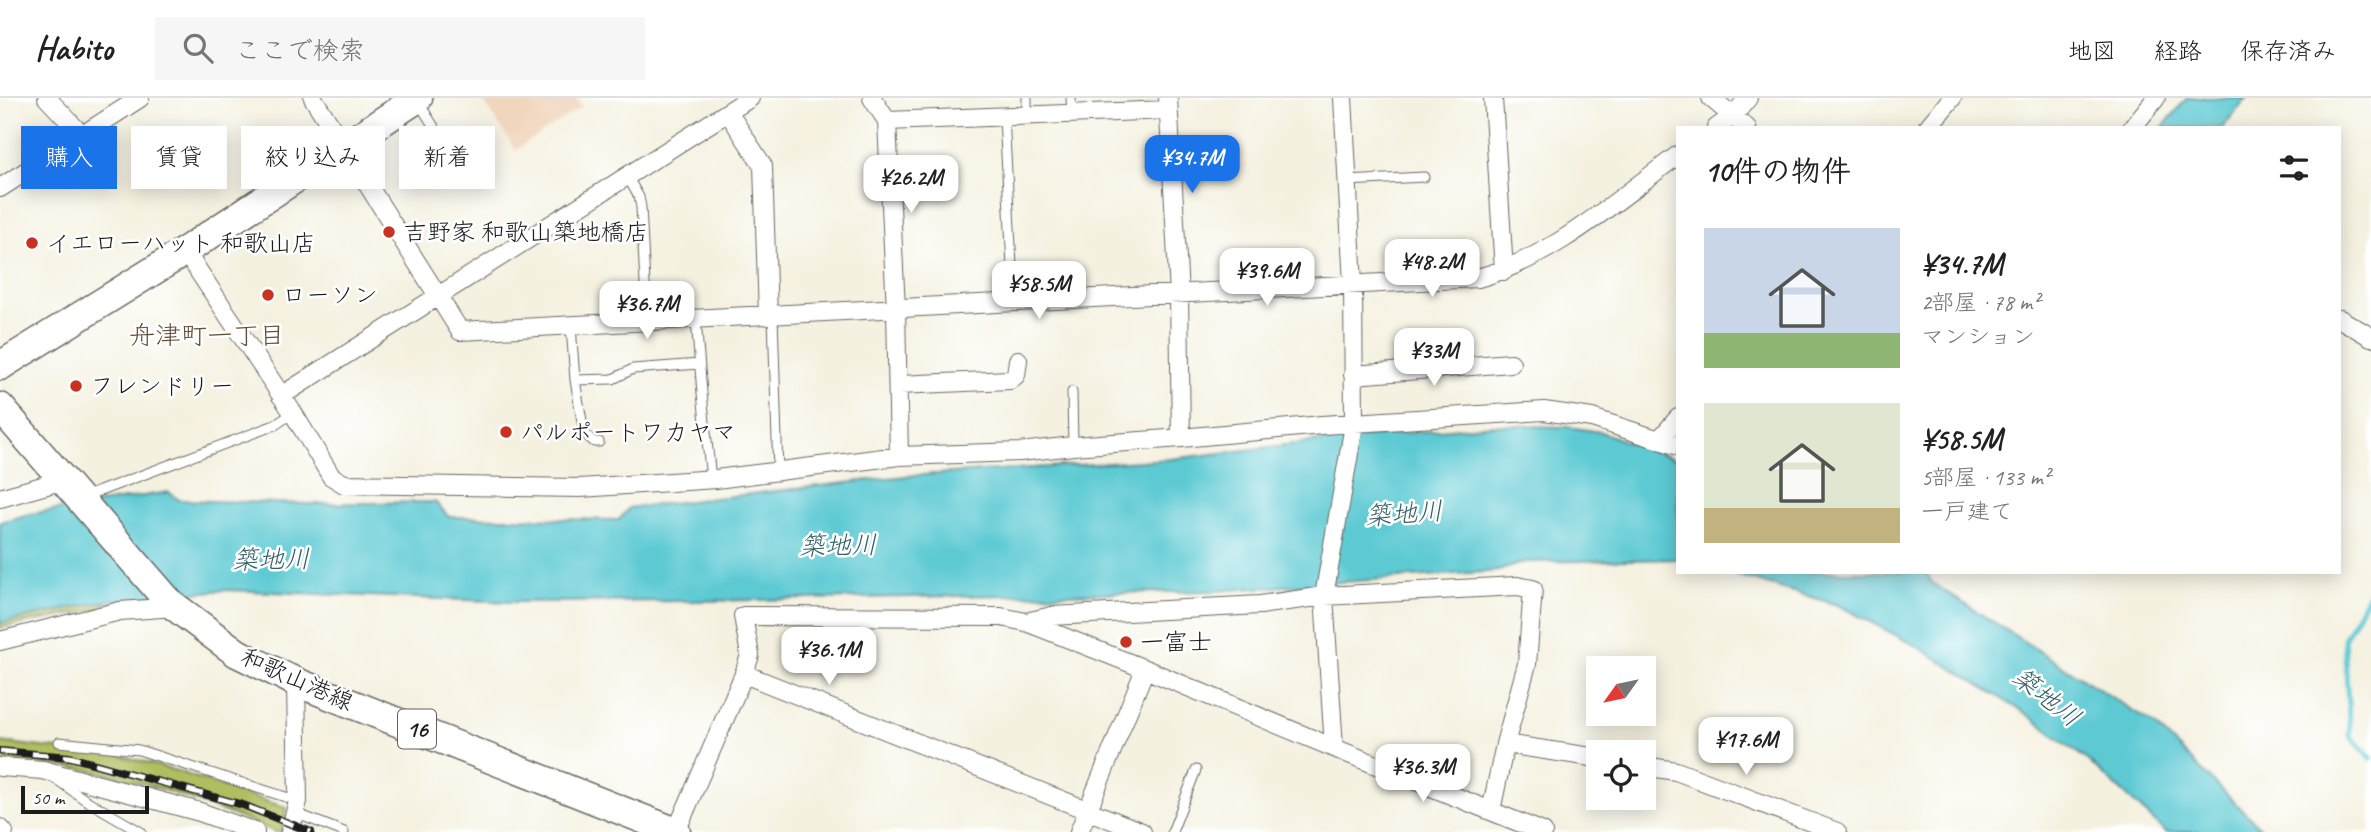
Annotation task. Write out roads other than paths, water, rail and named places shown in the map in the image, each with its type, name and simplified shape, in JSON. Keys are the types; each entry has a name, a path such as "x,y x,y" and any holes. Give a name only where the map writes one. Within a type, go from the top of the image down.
{"main road":[{"path":"374,126 417,98"},
{"path":"0,366 185,251 278,189"},
{"name":"和歌山港線","path":"0,407 173,605 237,653 296,682 676,832"}],"street":[{"path":"47,98 73,126"},
{"path":"96,126 140,98"},
{"path":"313,98 330,126"},
{"path":"281,396 750,98"},
{"path":"872,98 887,121 897,310 899,456"},
{"path":"1334,748 1325,592 1353,429 1353,284 1343,98"},
{"path":"1493,98 1504,271"},
{"path":"1711,98 1745,126"},
{"path":"1719,126 1734,115 1748,98"},
{"path":"1929,126 1952,98"},
{"path":"2134,126 2156,98"},
{"path":"887,121 1004,117 1027,107 1168,104 1179,294 1181,438"},
{"path":"728,112 763,166 770,316"},
{"path":"370,189 460,331 1478,278 1504,271 1551,249 1676,156"},
{"path":"0,188 21,174"},
{"path":"185,251 293,413 331,476 344,484 580,488 712,479 899,456 1020,452 1322,425 1353,429 1464,415 1544,411 1592,418 1676,445"},
{"path":"2341,320 2371,337"},
{"path":"898,385 1010,380 1016,375 1018,360"},
{"path":"1353,375 1511,363"},
{"path":"1660,439 1676,420"},
{"path":"0,498 75,494"},
{"path":"1026,622 1052,615 1260,605 1325,592 1517,586 1534,589 1527,663 1491,811"},
{"path":"0,641 120,611 173,605"},
{"path":"676,832 750,655 743,616 1001,617 1026,622 1491,811 1525,829 1543,832"},
{"path":"1079,832 1146,669"},
{"path":"744,674 1142,832"},
{"path":"290,832 297,807 296,682"},
{"path":"1506,744 1586,756"},
{"path":"0,767 43,770 200,811 255,832"},
{"path":"1656,768 1676,771 1837,832"},
{"path":"0,828 4,832"}],"lane":[{"path":"417,98 434,126"},
{"path":"1004,117 1014,303"},
{"path":"627,176 639,197 641,207 647,322"},
{"path":"1348,181 1424,177"},
{"path":"770,316 778,471"},
{"path":"696,320 712,479"},
{"path":"571,326 575,380 584,433 594,442 599,442"},
{"path":"575,380 612,379 633,369 699,364"},
{"path":"1072,392 1073,446"},
{"path":"75,494 275,425 293,413"},
{"path":"59,742 139,750 297,807 344,832"},
{"path":"43,770 84,799 141,832"},
{"path":"1172,832 1196,770"}],"water":[{"path":"2187,98 2247,98 2224,126 2164,126"},
{"name":"築地川","path":"1493,425 1569,427 1601,432 1676,459 1676,559 1525,562 1498,571 1215,591 513,602 226,590 107,601 0,623 0,522 30,514 169,492 179,500 309,504 435,502 449,517 619,520 629,508 906,476 1171,459 1328,440"},
{"name":"築地川","path":"1733,574 1927,574 1932,583 2154,724 2265,832 2166,832 2087,760 2028,715 1913,644 1838,605"}],"waterway":[{"path":"2371,590 2344,639 2350,736 2371,758"}],"railway":[{"path":"0,751 70,757 243,805 311,832"}],"place":[{"name":"吉野家 和歌山築地橋店","path":"389,232"},
{"name":"イエローハット 和歌山店","path":"32,243"},
{"name":"ローソン","path":"268,295"},
{"name":"フレンドリー","path":"76,386"},
{"name":"パルポートワカヤマ","path":"506,432"},
{"name":"一富士","path":"1126,642"}],"district":[{"name":"舟津町一丁目","path":"207,335"}]}
